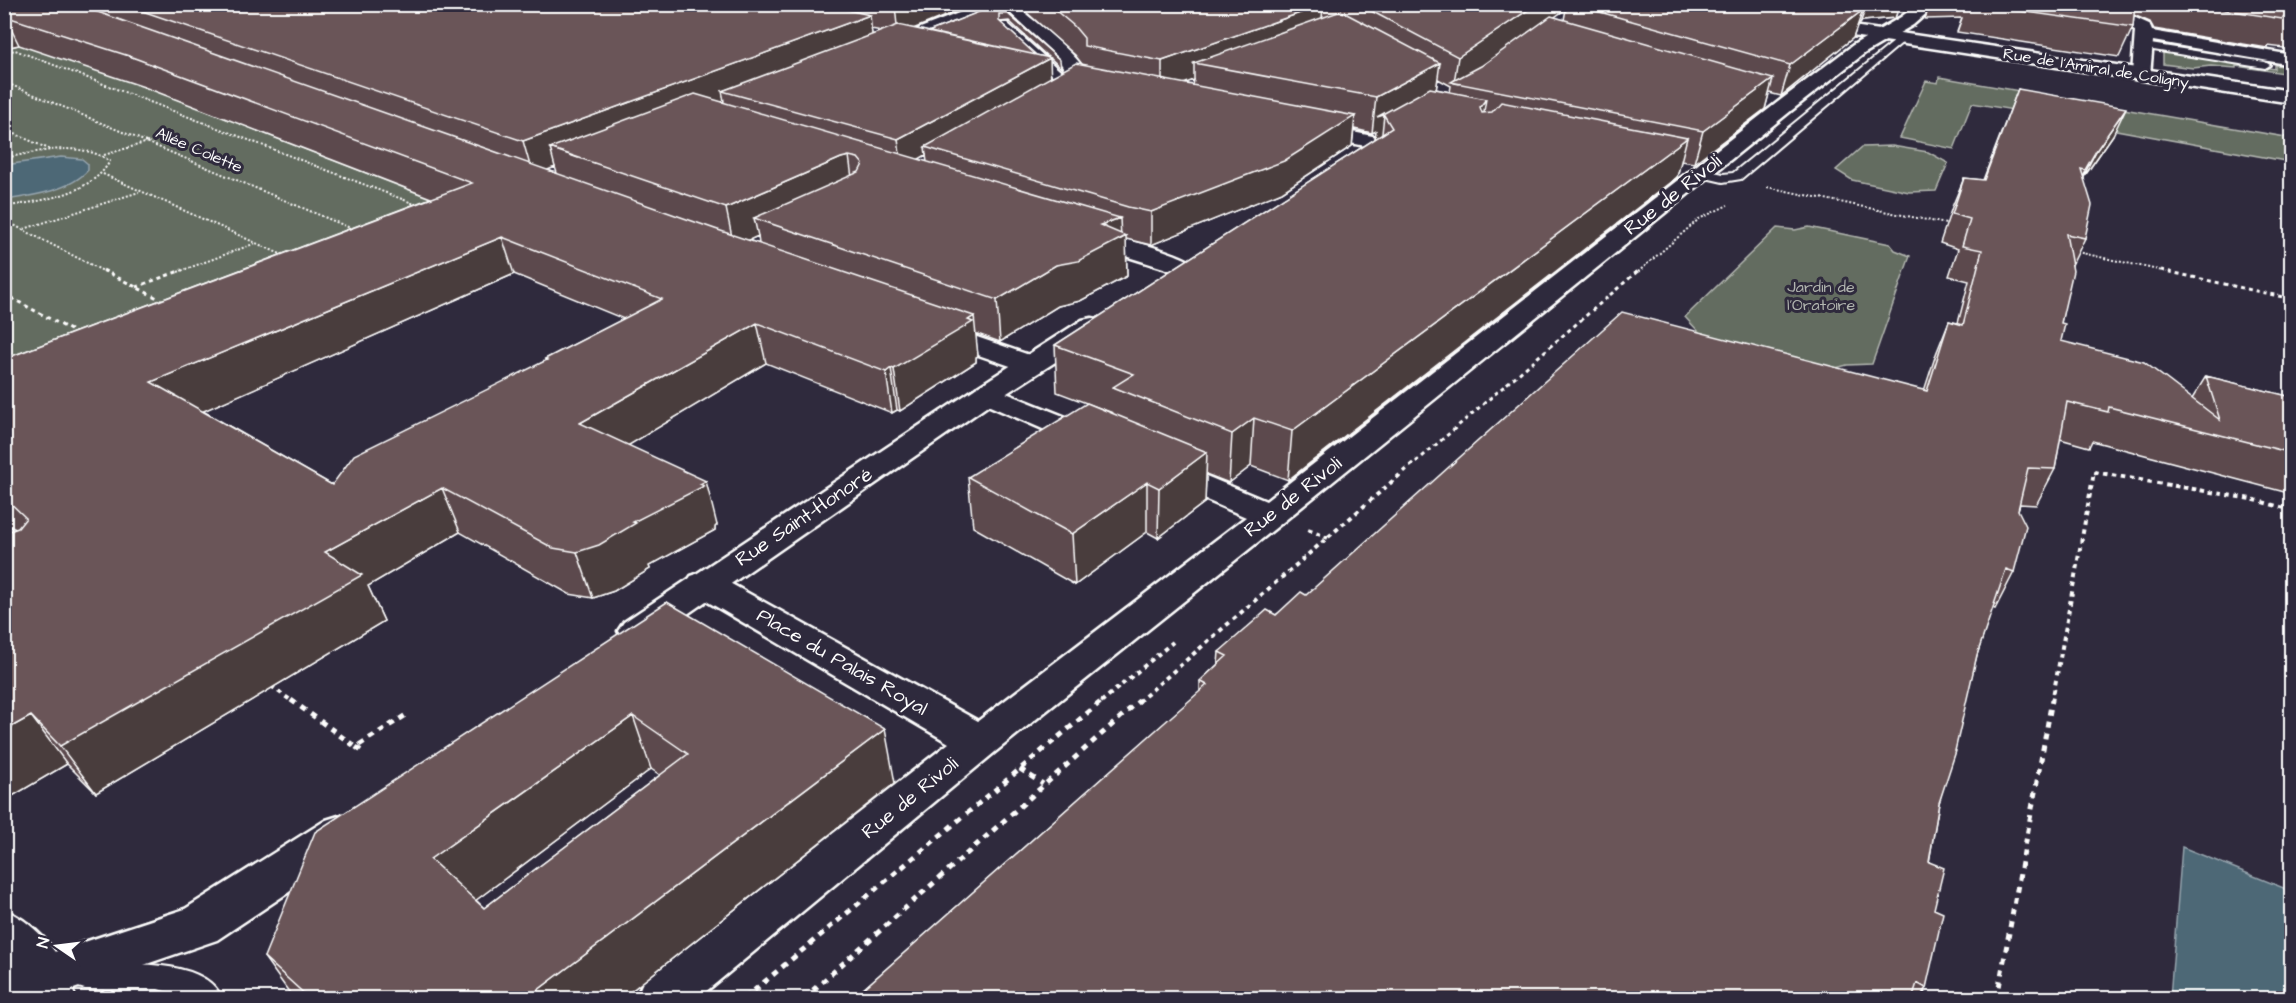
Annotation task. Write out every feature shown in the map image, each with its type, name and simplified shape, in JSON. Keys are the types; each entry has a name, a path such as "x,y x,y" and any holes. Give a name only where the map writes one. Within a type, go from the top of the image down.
{"street":[{"path":"2091,4 2143,27 2141,75"},
{"path":"871,45 898,43 998,5 1068,61 1074,69 1076,82"},
{"name":"Rue de l'Amiral de Coligny","path":"1819,9 1804,24 2292,97"},
{"path":"1896,11 1924,9"},
{"name":"Rue de Rivoli","path":"661,999 980,741 1271,515 1701,174 1775,104 1924,9"},
{"path":"2144,41 2258,59 2292,60"},
{"path":"898,43 927,50"},
{"path":"1030,72 1076,82"},
{"path":"1047,97 1076,82"},
{"path":"1296,126 1385,136 1346,161"},
{"path":"1068,231 1123,248 1194,263 1158,285"},
{"name":"Rue Saint-Honoré","path":"609,651 704,584 986,394 1112,314"},
{"path":"911,322 1031,365"},
{"path":"986,394 1271,515"},
{"name":"Place du Palais Royal","path":"704,584 980,741"},
{"path":"4,931 29,988 200,925 264,886 373,812"}],"lane":[{"path":"998,5 1035,43"},
{"path":"1004,25 1076,82"},
{"name":"Rue de Rivoli","path":"1701,174 1737,176 1901,39"},
{"path":"29,988 159,977 194,986 208,999"}],"path":[{"path":"4,53 15,50 426,208"},
{"name":"Allée Colette","path":"4,82 362,233"},
{"path":"4,129 52,151"},
{"path":"4,138 16,135"},
{"path":"4,158 52,151 88,151 104,155 148,142"},
{"path":"4,207 63,193 103,174 110,161 104,155"},
{"path":"103,174 295,260"},
{"path":"1763,186 1946,224"},
{"path":"23,229 141,191"},
{"name":"Rue de Rivoli","path":"804,999 1200,647 1699,219 1732,203"},
{"path":"4,220 164,302"},
{"path":"135,287 256,243"},
{"path":"2070,250 2292,299"},
{"path":"4,294 87,339"},
{"path":"1997,999 2094,472 2251,498 2292,510"},
{"path":"265,682 364,753"},
{"path":"356,747 409,713"},
{"path":"1912,989 1933,999"}],"green space":[{"path":"30,42 484,219 5,397 5,48"},
{"path":"2163,52 2275,69 2275,65 2291,67 2291,74 2236,66 2236,68 2211,66 2193,68 2163,64"},
{"path":"1939,77 2291,138 2291,162 2100,127 2099,124 1972,103 1954,149 1900,138 1926,81 1938,83"},
{"path":"1892,146 1928,152 1948,163 1936,191 1909,192 1852,180 1836,170 1862,147"},
{"name":"Jardin de l'Oratoire","path":"1809,227 1890,244 1895,250 1910,256 1872,364 1836,368 1700,333 1685,317 1777,228 1795,230"}],"water":[{"path":"61,157 82,159 88,164 88,170 61,188 5,200 5,165"},
{"path":"2182,847 2291,891 2291,998 2170,998"}],"building":[{"path":"4,4 75,4 715,229 974,316 968,320 973,322 886,372 757,323 580,423 706,481 700,484 704,486 633,522 636,523 599,545 577,552 553,548 442,488 325,552 362,575 60,746 31,716 4,731 4,533 18,528 26,518 4,497 4,359 472,183 129,56 4,16","holes":["502,237 662,299 545,359 547,360 354,455 332,485 151,382"]},
{"path":"122,4 215,4 236,11 247,8 243,4 822,4 870,15 523,141"},
{"path":"999,4 1060,60 1008,14 999,14 999,21 1036,55 928,32"},
{"path":"1048,4 1323,5 1162,61 1084,46 1084,38 1074,26"},
{"path":"1358,4 1537,4 1458,57"},
{"path":"1571,4 1827,4 1863,10 1790,65"},
{"path":"1971,4 2135,4 2133,27"},
{"path":"2189,4 2292,4 2292,18 2283,17 2282,19"},
{"path":"1341,11 1440,63 1376,97 1194,63"},
{"path":"1551,16 1773,79 1703,131 1451,82 1481,66"},
{"path":"898,25 1050,58 898,139 722,91"},
{"path":"1076,63 1355,116 1284,161 1151,212 925,147"},
{"path":"1430,88 1486,99 1480,107 1482,113 1492,112 1501,102 1687,138 1292,431 1254,418 1232,434 1113,387 1134,374 1055,345 1392,128 1384,115 1377,117"},
{"path":"2018,89 2126,108 2085,170 2081,169 2092,205 2085,238 2066,234 2073,271 2061,323 2065,324 2061,341 2144,362 2220,420 2206,376 2292,397 2292,453 2109,407 2108,412 2067,402 2055,469 2028,468 2018,510 2026,526 2014,572 2006,569 1977,655 1956,751 1939,803 1929,862 1944,868 1934,909 1943,913 1926,988 1917,983 1912,999 852,999 1207,685 1200,681 1227,656 1219,652 1267,610 1276,615 1301,592 1306,595 1622,312 1927,391 1949,321 1963,325 1982,250 1962,246 1970,219 1952,214 1964,178 1984,180"},
{"path":"695,94 1120,218 1100,225 1126,236 1078,261 1056,265 997,300 754,218 859,172 863,164 858,158 849,156 841,158 726,208 550,148"},
{"path":"1087,403 1207,452 1159,488 1147,482 1072,534 968,477"},
{"path":"667,602 885,729 526,999 310,999 264,957 315,832","holes":["633,716 688,754 484,908 430,859"]},
{"path":"2094,995 2097,999 2073,999"}]}
